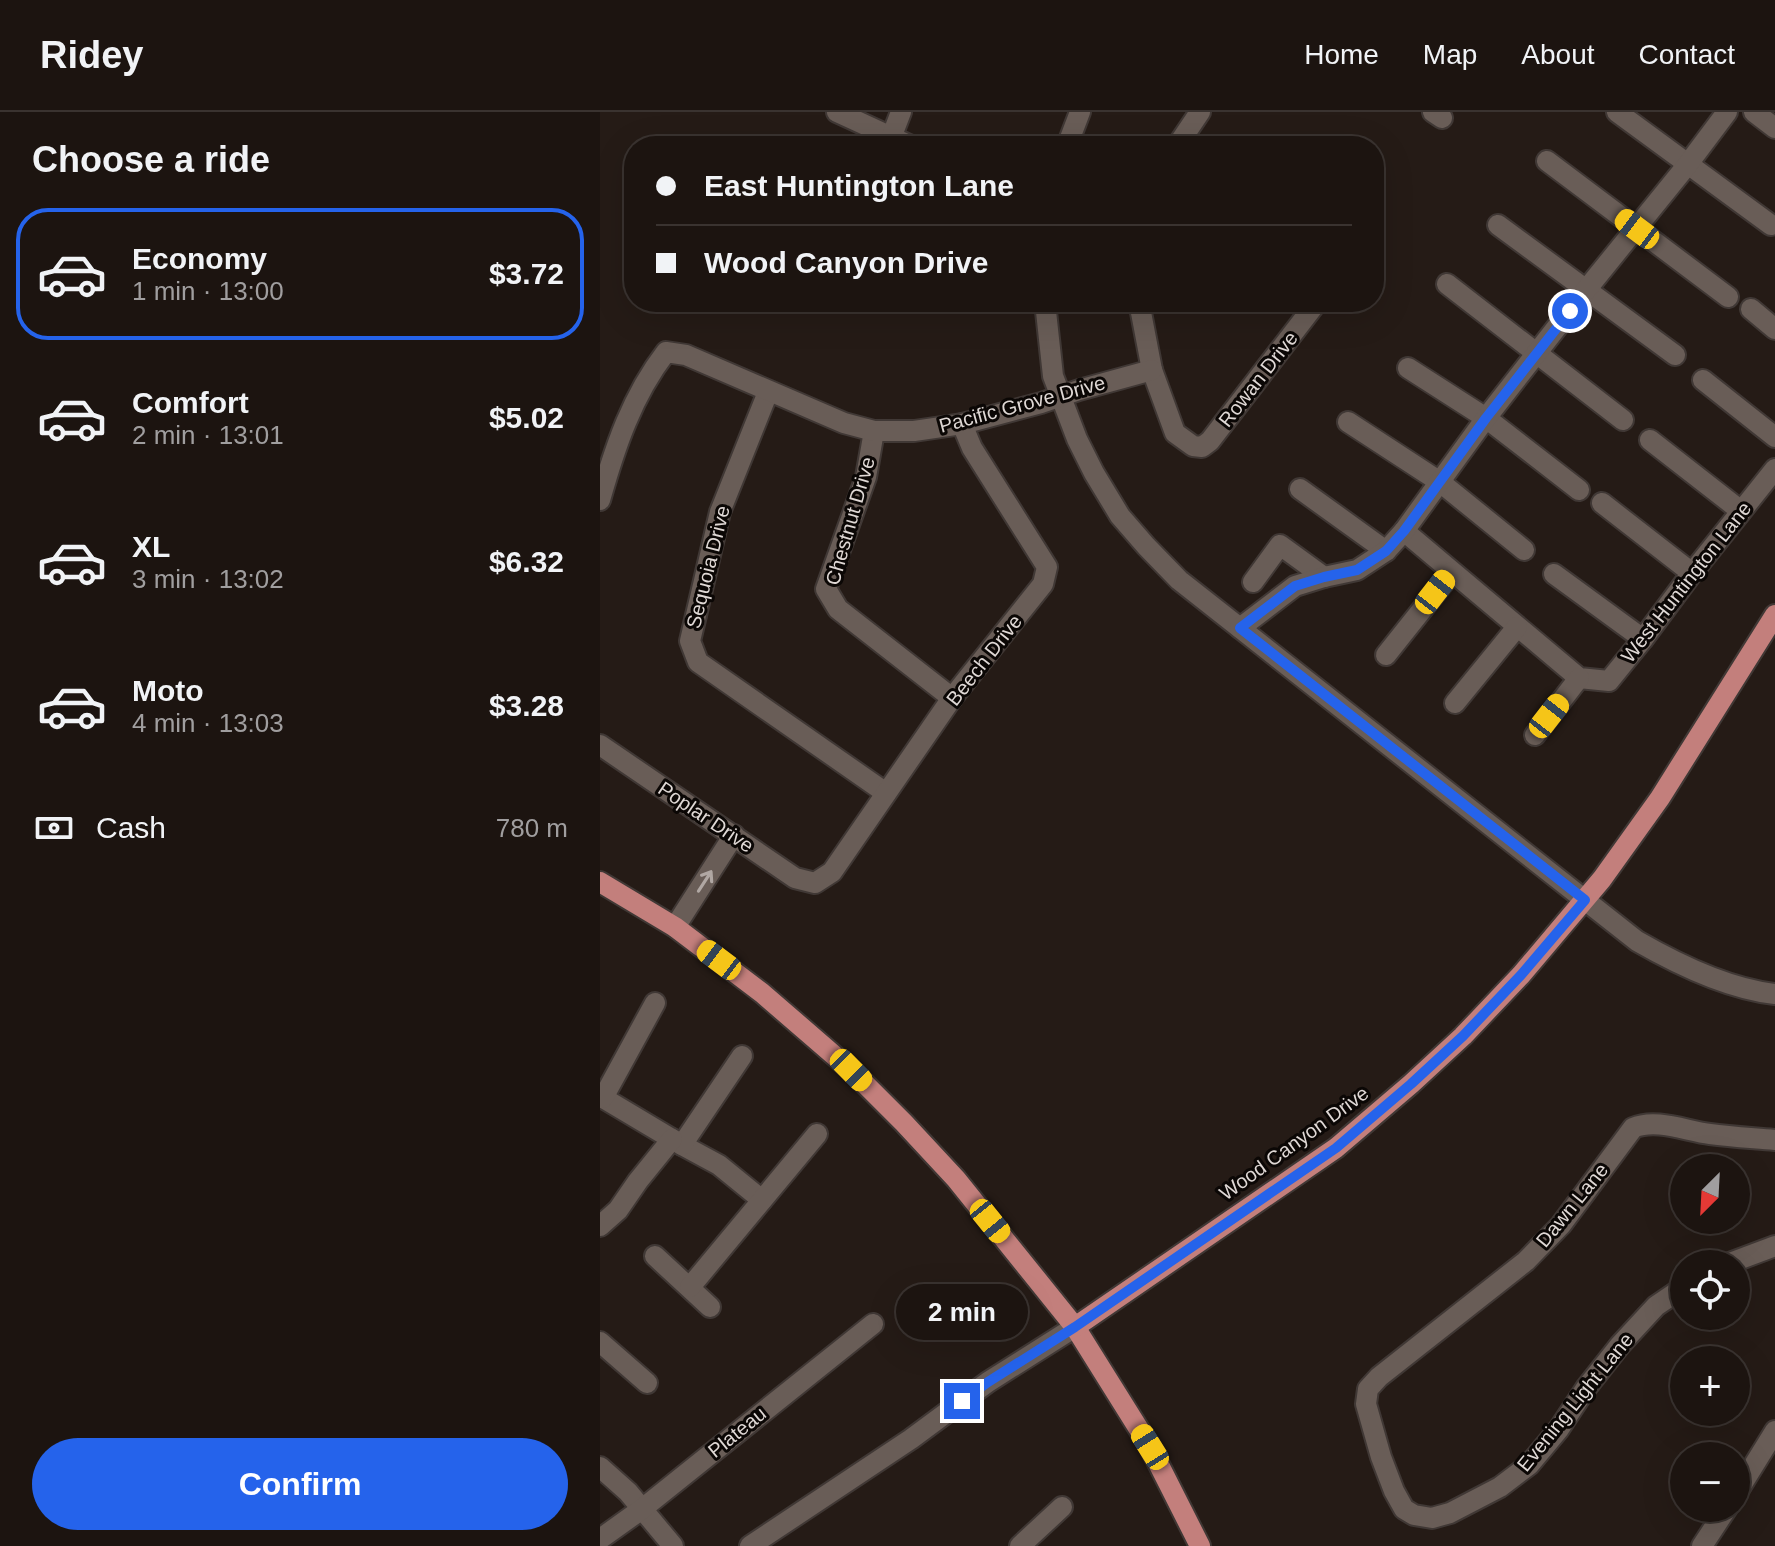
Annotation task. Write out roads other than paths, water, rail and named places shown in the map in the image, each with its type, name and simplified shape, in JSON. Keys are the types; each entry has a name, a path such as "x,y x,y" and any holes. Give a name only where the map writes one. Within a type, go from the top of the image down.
{"main road":[{"name":"Wood Canyon Drive","path":"1075,1327 1336,1148 1463,1036 1521,975 1585,900 1660,798 1775,615"},
{"path":"600,882 675,927 762,993 851,1070 956,1179 1075,1327 1150,1447 1200,1546"}],"street":[{"path":"837,112 879,136"},
{"path":"892,136 901,112"},
{"path":"1071,136 1080,112"},
{"path":"1189,136 1200,112"},
{"path":"1617,112 1771,225"},
{"path":"1240,628 1295,586 1357,570 1386,551 1486,418 1727,112"},
{"path":"1754,112 1775,128"},
{"path":"1547,161 1728,297"},
{"path":"1498,225 1675,355"},
{"path":"1447,284 1623,420"},
{"path":"1751,309 1775,329"},
{"path":"1045,312 1053,376 1077,439 1120,516 1179,580 1637,941 1696,971 1758,992 1775,994"},
{"path":"1141,312 1152,370"},
{"name":"Rowan Drive","path":"1152,370 1175,433 1193,446 1202,447 1210,441 1309,312"},
{"name":"Pacific Grove Drive","path":"600,500 614,449 640,390 666,352 686,355 844,423 874,431 914,431 962,424 1152,370"},
{"path":"1408,368 1486,418 1579,490"},
{"path":"1703,380 1775,437"},
{"name":"Sequoia Drive","path":"768,392 720,512 690,641 698,662 886,793"},
{"path":"1348,422 1440,482 1524,550"},
{"name":"Beech Drive","path":"815,883 832,872 952,698 1043,584 1047,567 972,448 962,424"},
{"name":"Chestnut Drive","path":"874,431 866,477 826,589 838,609 952,698"},
{"path":"1650,440 1741,511"},
{"name":"West Huntington Lane","path":"1579,678 1609,681 1775,469"},
{"path":"1300,489 1386,551"},
{"path":"1602,503 1692,573"},
{"path":"1404,531 1579,678 1535,735"},
{"path":"1253,582 1280,545 1324,577"},
{"path":"1386,655 1452,572"},
{"path":"1554,574 1643,639"},
{"path":"1455,703 1517,627"},
{"name":"Poplar Drive","path":"600,745 795,878 815,883"},
{"path":"675,927 734,835"},
{"path":"655,1003 602,1097 719,1165 762,1200"},
{"path":"600,1226 618,1210 638,1181 677,1142 742,1056"},
{"name":"Dawn Lane","path":"1414,1515 1404,1509 1394,1491 1366,1404 1368,1389 1379,1377 1526,1261 1561,1225 1633,1128 1655,1125 1775,1140"},
{"path":"690,1287 817,1134"},
{"path":"1750,1255 1775,1246"},
{"path":"655,1256 710,1307"},
{"name":"Evening Light Lane","path":"1414,1515 1432,1518 1450,1513 1500,1487 1529,1465 1620,1345 1656,1306 1670,1296"},
{"name":"Plateau","path":"600,1539 642,1509 873,1324"},
{"name":"Wood Canyon Drive","path":"750,1546 911,1439 988,1382 1075,1327"},
{"path":"603,1351 647,1383"},
{"path":"1750,1471 1775,1431"},
{"path":"602,1469 628,1492 673,1546"},
{"path":"1020,1546 1062,1507"},
{"path":"1702,1546 1718,1522"}]}
